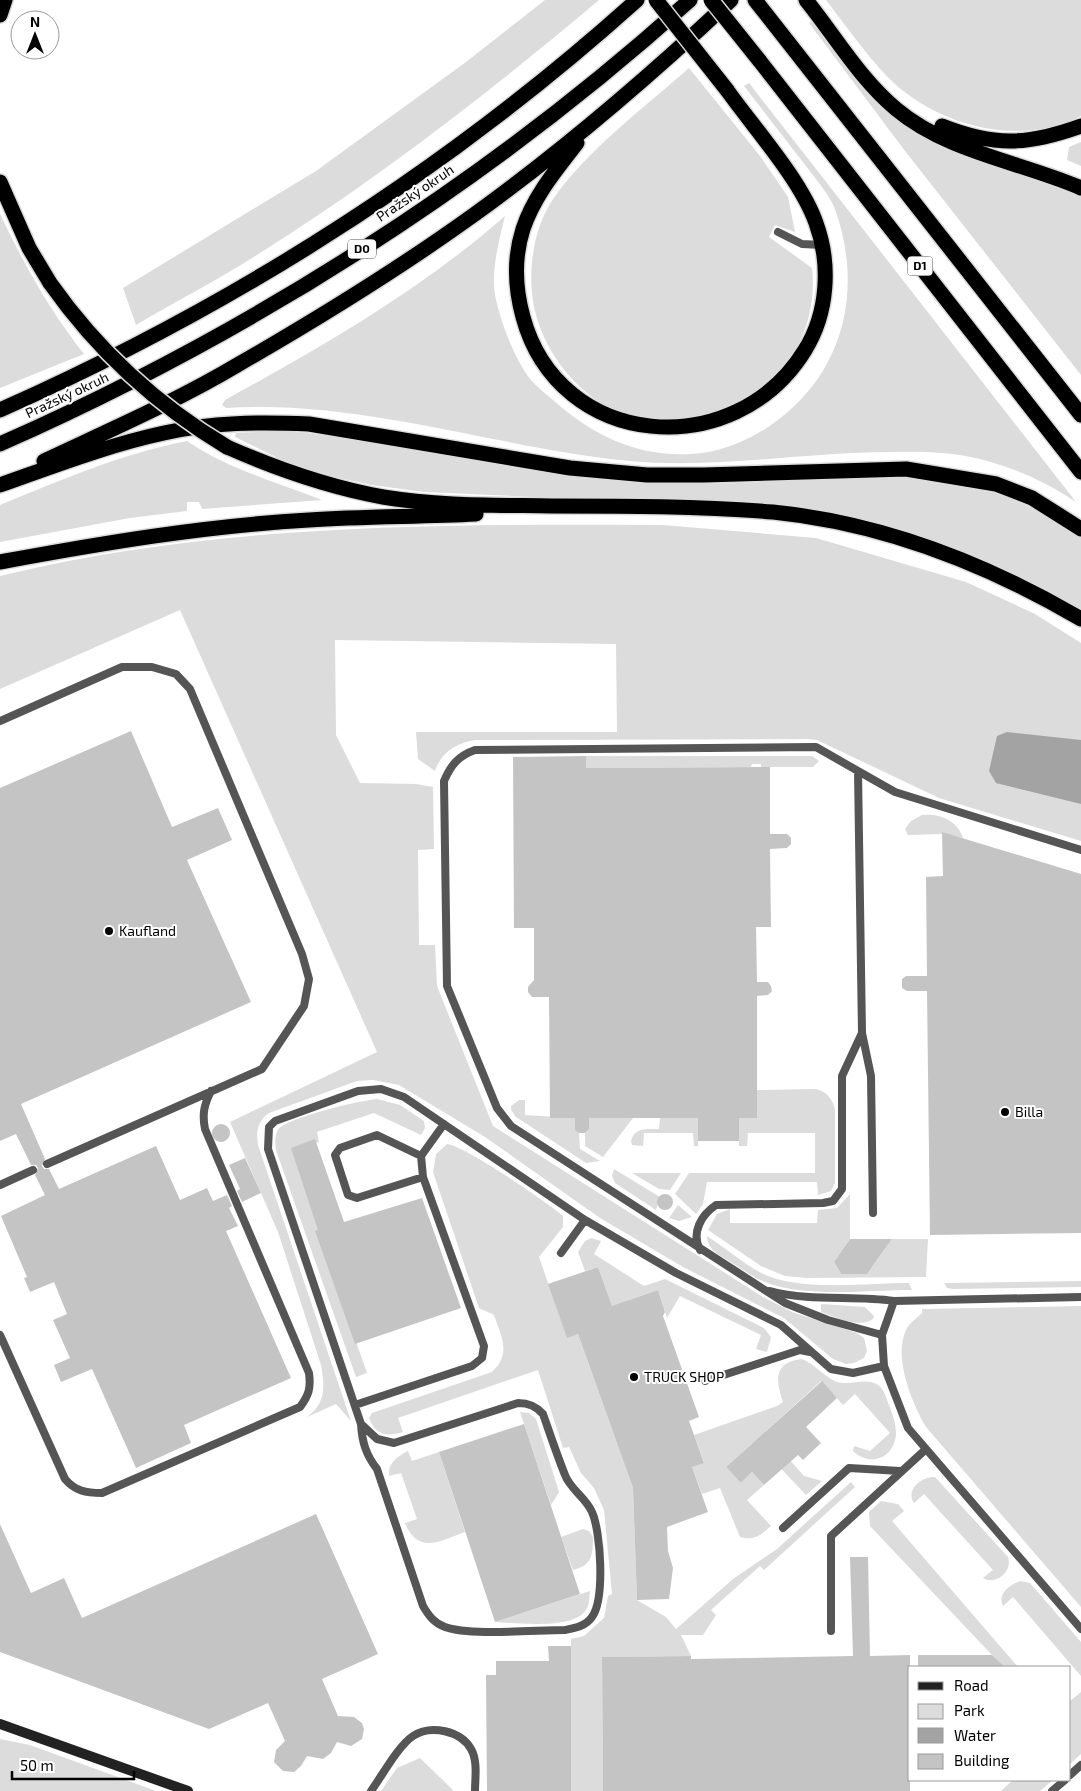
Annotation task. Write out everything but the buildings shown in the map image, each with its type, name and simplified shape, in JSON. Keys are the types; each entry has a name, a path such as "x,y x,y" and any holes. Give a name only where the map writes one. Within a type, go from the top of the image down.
{"highway":[{"path":"0,15 5,0"},
{"name":"Pražský okruh","path":"0,410 67,380 200,311 340,228 431,166 518,100 637,0"},
{"path":"591,124 546,183 529,212 518,249 517,277 520,306 525,324 542,359 567,388 598,410 615,418 652,426 689,426 725,418 758,400 780,383 798,362 816,329 824,294 825,276 822,245 816,223 802,194 726,90 656,0"},
{"name":"Pražský okruh","path":"0,444 82,408 220,336 353,254 454,188 630,52 690,0"},
{"name":"D1","path":"711,0 1081,472"},
{"path":"0,483 140,416 238,365 370,284 474,214 591,124 731,0"},
{"name":"D1","path":"755,0 1081,415"},
{"path":"810,5 865,77 896,109 926,129 972,150 1058,178 1081,188"},
{"path":"847,53 873,73 903,101 932,122 968,136 1005,142 1050,137 1081,126"},
{"path":"0,182 29,248 50,283 92,338 142,387 168,409 227,447 300,477 384,497 462,505 696,507 775,512 847,524 903,539 977,565 1041,595 1081,619"},
{"path":"0,483 165,433 216,425 267,422 300,423 356,430 570,468 647,475 906,469 996,484 1032,498 1081,529"},
{"path":"0,562 138,538 227,527 308,520 456,515 602,506"}],"main road":[{"path":"0,1724 188,1791"}],"lane":[{"path":"778,232 802,244 822,245"},
{"path":"0,721 122,667 152,667 176,674 190,689 302,954 309,979 304,1006 262,1069 47,1164"},
{"path":"882,1335 800,1310 761,1288 700,1250 606,1185 511,1126 497,1108 447,986 444,781 449,768 461,755 475,750 816,747 895,792 1081,850"},
{"path":"858,772 862,1032 871,1076 873,1213"},
{"path":"700,1250 695,1236 696,1229 716,1205 823,1203 833,1201 839,1196 842,1189 842,1076 862,1032"},
{"path":"362,1424 377,1439 394,1443 518,1403 528,1403 537,1407 543,1414 566,1478 591,1509 598,1527 600,1556 598,1597 593,1616 578,1627 565,1630 464,1631 445,1627 431,1619 423,1606 377,1469 368,1457 362,1441 362,1424 268,1149 269,1127 275,1121 358,1091 381,1089 404,1097 585,1220 676,1273 781,1325 831,1368 843,1373 861,1373 884,1366"},
{"path":"0,1334 65,1479 73,1488 87,1493 102,1493 300,1407 308,1397 311,1386 309,1373 205,1129 202,1116 204,1105 211,1091"},
{"path":"355,1405 472,1366 482,1358 484,1346 423,1177 421,1156 444,1124"},
{"path":"421,1156 377,1135 340,1148 335,1155 348,1195 357,1198 423,1177"},
{"path":"0,1185 33,1170"},
{"path":"561,1253 585,1220"},
{"path":"761,1288 801,1297 869,1298 894,1301 1081,1298"},
{"path":"894,1301 882,1335 884,1366 908,1428 1081,1629"},
{"path":"705,1381 800,1350 812,1353"},
{"path":"831,1631 830,1536 925,1450"},
{"path":"783,1528 849,1468 900,1471"},
{"path":"371,1791 413,1736 425,1731 440,1730 452,1733 464,1740 472,1750 476,1763 475,1791"},
{"path":"1071,1774 1081,1765"},
{"path":"1052,1791 1064,1781"}],"green space":[{"path":"545,0 599,0 476,100 348,195 245,263 136,325 123,288 316,171 466,62"},
{"path":"826,0 1081,0 1081,116 1059,125 1035,130 1012,131 965,123 942,115 921,104 892,81 862,47"},
{"path":"815,18 909,123 1081,193 1081,375 905,151 809,23"},
{"path":"689,68 760,156 788,197 795,232 775,225 769,237 812,268 812,302 803,333 789,360 768,383 743,401 714,413 682,420 649,420 627,415 606,406 586,392 555,357 536,315 532,293 531,269 535,244 542,221 553,199 567,181 582,163 617,130"},
{"path":"749,83 1076,502 1016,470 981,459 956,454 930,452 858,453 695,463 630,461 580,455 378,417 277,407 226,408 222,405 225,400 370,316 440,268 505,216 498,245 494,276 495,295 500,316 525,372 531,380 568,412 583,424 616,441 652,452 670,454 690,454 721,449 741,442 768,427 793,407 814,384 829,359 840,332 846,303 848,273 844,243 831,200 744,86"},
{"path":"1081,142 1081,166 1067,160 1069,147"},
{"path":"0,214 38,286 59,320 84,354 0,388"},
{"path":"279,431 366,441 538,471 625,481 722,483 901,476 950,481 968,485 1002,495 1035,509 1081,537 1081,611 1033,584 981,560 931,541 868,524 581,499 424,492 372,485 302,470 235,437 236,433"},
{"path":"187,441 219,460 322,500 202,509 199,502 187,502 187,511 130,518 0,542 0,505 115,460"},
{"path":"663,525 816,538 966,582 1035,614 1081,643 1081,841 939,798 817,740 808,739 475,740 456,746 441,759 435,771 418,759 416,732 617,732 616,644 335,640 336,735 360,783 416,784 433,787 434,849 418,850 419,945 435,945 437,986 493,1126 763,1297 792,1312 857,1333 864,1338 867,1351 864,1358 854,1363 846,1364 833,1359 784,1318 683,1267 600,1218 485,1137 399,1085 373,1080 357,1081 269,1113 260,1123 257,1131 258,1145 351,1421 336,1404 307,1417 318,1406 323,1394 321,1365 278,1232 230,1122 377,1052 180,610 0,689 0,576 81,559 163,546 246,536 329,530 413,527"},
{"path":"586,756 812,756 819,761 813,767 761,767 761,764 752,764 751,767 586,768"},
{"path":"922,815 935,815 947,819 957,827 963,838 942,834 908,835 905,829 911,821"},
{"path":"816,1089 829,1096 835,1110 835,1183 831,1191 818,1195 817,1182 707,1182 703,1204 696,1214 675,1194 689,1173 815,1173 815,1133 748,1133 747,1146 739,1146 739,1117 757,1118 757,1090"},
{"path":"377,1099 400,1105 424,1121 425,1128 421,1135 374,1113 317,1132 319,1142 294,1150 321,1233 318,1234 367,1373 356,1377 277,1153 275,1139 278,1130 294,1120 341,1106"},
{"path":"519,1100 525,1100 525,1115 575,1118 575,1129 579,1133 580,1149 600,1161 586,1163 516,1117 511,1110 511,1106"},
{"path":"589,1118 633,1118 603,1157 585,1146 585,1133 589,1129"},
{"path":"660,1118 698,1118 698,1146 694,1146 693,1133 644,1133 643,1146 632,1145 633,1136 638,1131 659,1129"},
{"path":"447,1144 487,1164 541,1199 563,1216 563,1227 539,1257 567,1337 578,1334 633,1488 637,1600 666,1617 676,1629 733,1579 777,1549 851,1482 855,1487 764,1570 760,1566 711,1610 716,1615 703,1635 681,1635 691,1656 602,1657 603,1791 571,1791 571,1639 584,1636 604,1618 608,1596 612,1594 604,1510 594,1488 581,1473 569,1447 563,1448 538,1370 398,1418 403,1432 382,1433 375,1428 369,1418 372,1413 492,1372 502,1358 502,1338 494,1315 479,1308 433,1172 436,1154"},
{"path":"614,1169 660,1197 656,1210 615,1183 612,1176"},
{"path":"632,1173 681,1173 670,1190 659,1189"},
{"path":"850,1194 850,1239 834,1262 841,1274 867,1274 892,1239 928,1239 926,1277 807,1278 785,1276 761,1266 708,1230 717,1214 730,1209 730,1223 817,1223 818,1210 837,1208"},
{"path":"678,1205 692,1217 679,1221 669,1218"},
{"path":"707,1236 752,1268 783,1281 818,1285 909,1283 912,1290 817,1292 781,1287 756,1278 718,1254 709,1245"},
{"path":"591,1238 601,1241 594,1254 644,1286 665,1279 764,1328 771,1337 767,1352 756,1349 761,1335 680,1296 667,1318 658,1290 629,1300 617,1320 598,1267 585,1271 578,1252 585,1241"},
{"path":"1081,1281 1081,1287 953,1289 947,1288 944,1283"},
{"path":"821,1304 865,1307 874,1316 873,1319 867,1322 847,1321 821,1312"},
{"path":"1081,1306 1081,1607 926,1427 910,1393 903,1366 902,1353 906,1330 922,1313 922,1309"},
{"path":"802,1359 837,1382 868,1382 878,1385 885,1394 894,1420 896,1434 894,1443 886,1455 880,1458 867,1459 853,1451 854,1446 870,1451 890,1433 855,1394 843,1405 821,1381 765,1432 804,1476 822,1481 806,1495 755,1441 726,1467 741,1483 752,1472 764,1485 747,1500 771,1526 757,1536 749,1538 740,1537 720,1488 702,1494 692,1467 704,1462 694,1435 777,1406 783,1402 778,1380 779,1373 786,1364"},
{"path":"520,1412 529,1413 536,1419 559,1492 551,1505"},
{"path":"408,1451 412,1461 439,1452 465,1532 430,1543 416,1539 410,1533 405,1523 417,1519 401,1473 389,1476 392,1464 397,1458"},
{"path":"935,1477 1008,1557 1008,1567 1003,1575 994,1580 983,1578 993,1570 924,1494 914,1503 912,1493 916,1485 920,1481"},
{"path":"881,1501 898,1504 904,1511 892,1521 1017,1666 1004,1666 991,1654 870,1526 869,1512"},
{"path":"583,1529 589,1531 593,1537 592,1554 588,1562 573,1570 561,1537"},
{"path":"1021,1581 1030,1583 1081,1642 1081,1676 1013,1597 1003,1606 1003,1594 1013,1584"},
{"path":"590,1591 586,1610 579,1616 569,1620 544,1624 495,1622"},
{"path":"1081,1692 1081,1754 1071,1763 1071,1700"},
{"path":"0,1739 30,1745 156,1791 0,1791"},
{"path":"420,1758 454,1791 381,1791 397,1768"},
{"path":"1012,1781 1052,1781 1040,1791 1001,1791"}],"water":[{"path":"1007,732 1081,740 1081,804 996,783 989,771 997,736"}],"place":[{"name":"Kaufland","path":"109,931"},
{"name":"Billa","path":"1005,1112"},
{"name":"TRUCK SHOP","path":"634,1377"}]}
